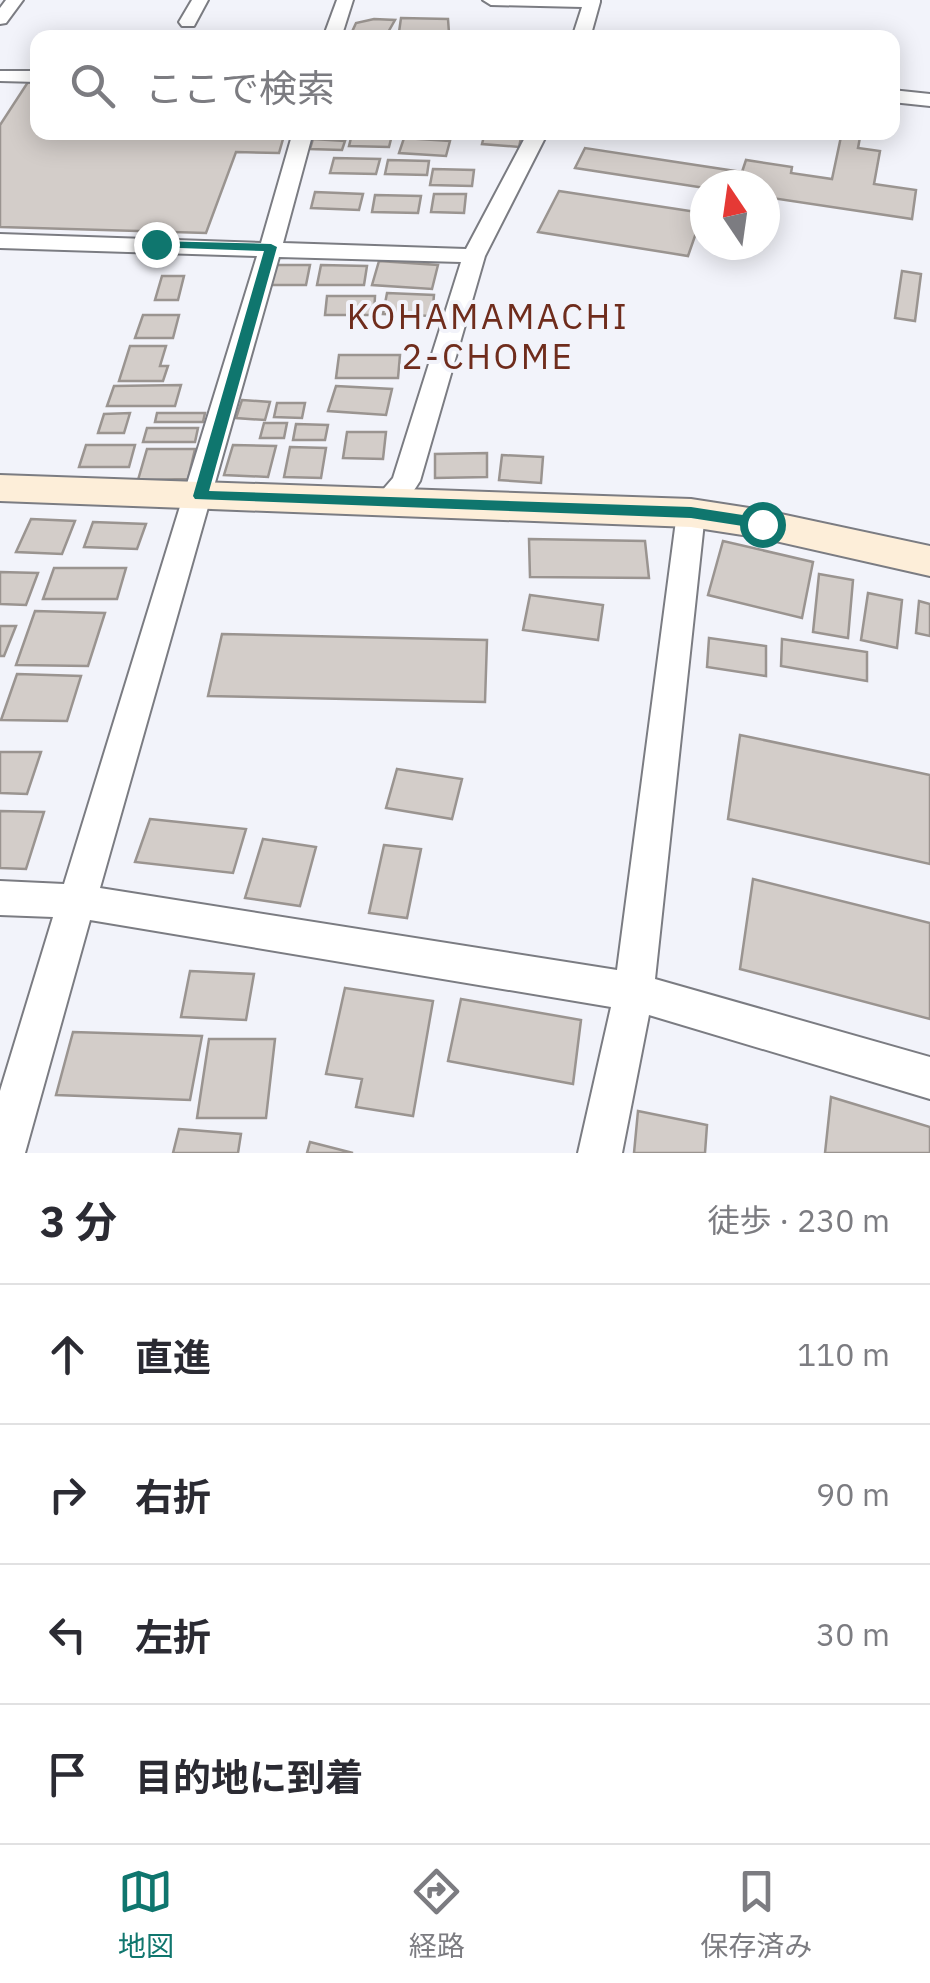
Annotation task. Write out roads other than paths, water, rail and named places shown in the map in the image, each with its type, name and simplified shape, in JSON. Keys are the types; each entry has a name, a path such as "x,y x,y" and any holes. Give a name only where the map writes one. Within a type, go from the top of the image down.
{"street":[{"path":"0,19 15,0"},
{"path":"188,22 200,0"},
{"path":"335,30 345,0"},
{"path":"491,0 592,1 583,30"},
{"path":"0,76 30,76"},
{"path":"900,97 930,100"},
{"path":"3,1153 75,901 200,496 301,140"},
{"path":"388,500 406,481 474,256 534,140"},
{"path":"0,241 474,256"},
{"path":"0,488 691,513 762,524 930,561"},
{"path":"600,1153 634,992 691,513"},
{"path":"0,898 75,901 634,992 930,1078"}],"district":[{"name":"KOHAMAMACHI 2-CHOME","path":"488,336"}]}
